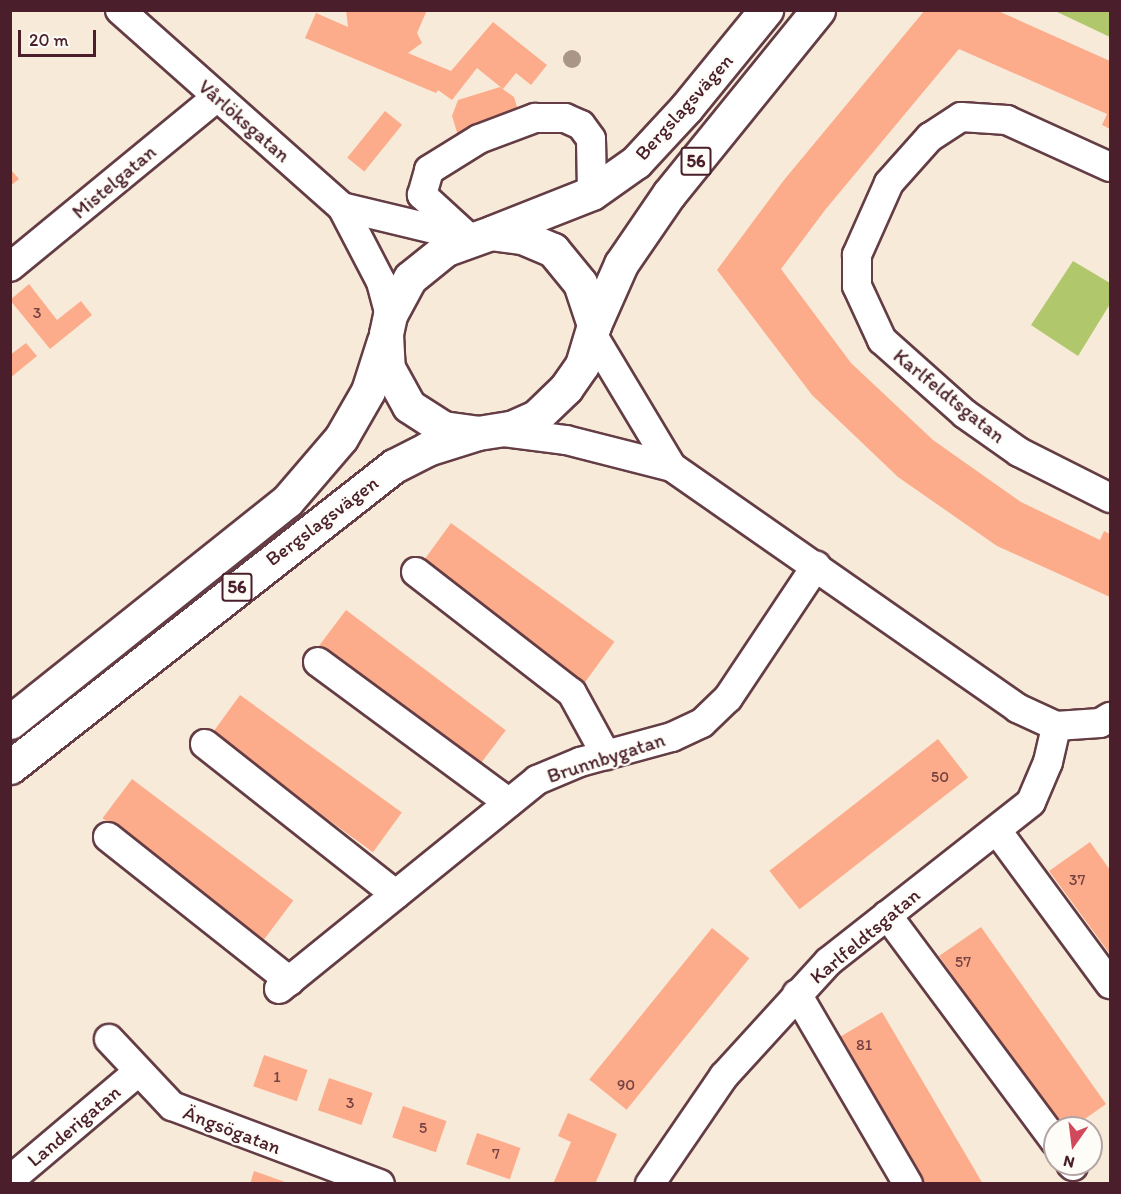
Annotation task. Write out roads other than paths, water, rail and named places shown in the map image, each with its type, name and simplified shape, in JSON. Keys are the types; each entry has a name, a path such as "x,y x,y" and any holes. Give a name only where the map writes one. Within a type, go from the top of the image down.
{"highway":[{"name":"Bergslagsvägen","path":"480,235 592,193 636,162 686,108 766,10"},
{"name":"Bergslagsvägen","path":"593,330 621,264 669,194 818,10"},
{"path":"480,235 522,237 553,250 580,283 593,330"},
{"name":"56","path":"480,235 420,267 400,291 388,325 388,368 409,406 443,428 487,432 536,417 549,406 582,365 593,330"},
{"name":"Bergslagsvägen","path":"10,722 287,501 341,438 368,391 388,325"},
{"name":"Bergslagsvägen","path":"10,767 394,466 427,449 487,432"}],"street":[{"name":"Vårlöksgatan","path":"120,10 342,207 381,282 388,325"},
{"name":"Mistelgatan","path":"10,267 217,97"},
{"name":"Karlfeldtsgatan","path":"1110,167 1007,120 961,117 930,137 889,183 857,255 858,286 866,311 882,340 965,414 1019,452 1110,498"},
{"path":"480,235 422,195 429,170 479,139 536,118 565,118 581,125 591,139 592,193"},
{"name":"Vårlöksgatan","path":"342,207 480,235"},
{"path":"593,330 672,467"},
{"path":"487,432 566,440 672,467 816,566 969,677 1017,708 1056,726 1100,723 1110,717"},
{"name":"Brunnbygatan","path":"108,837 285,985 537,780 606,754 672,737 702,723 728,698 816,566"},
{"path":"416,572 572,693 606,754"},
{"path":"318,662 509,803"},
{"name":"Karlfeldtsgatan","path":"650,1184 724,1076 828,962 886,915 998,832 1031,802 1048,762 1056,726"},
{"path":"205,744 396,896"},
{"path":"998,832 1110,984"},
{"path":"886,915 1043,1125"},
{"path":"797,994 908,1184"},
{"name":"Ängsögatan","path":"109,1039 161,1098 187,1114 335,1176 380,1184"},
{"name":"Landerigatan","path":"10,1180 138,1072"}]}
